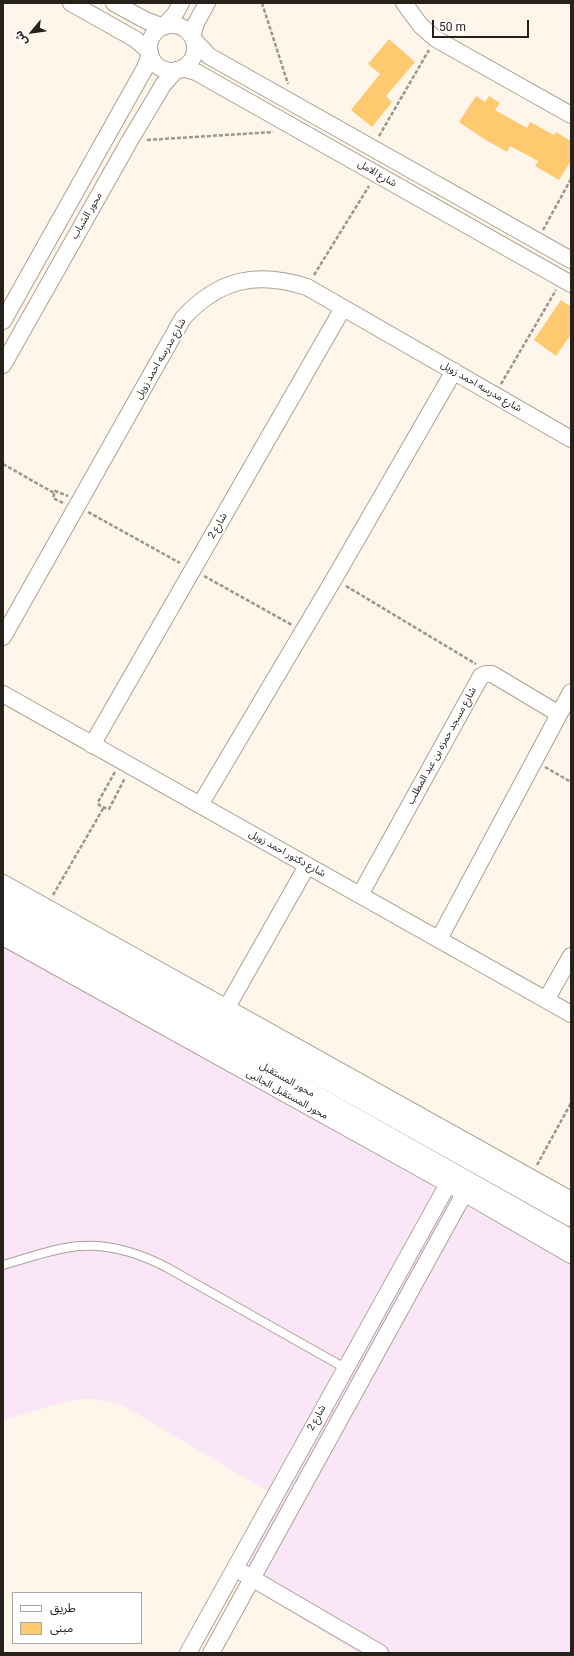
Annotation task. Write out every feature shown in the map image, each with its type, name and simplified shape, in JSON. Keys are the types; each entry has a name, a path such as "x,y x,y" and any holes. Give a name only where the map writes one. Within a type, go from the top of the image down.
{"street":[{"path":"71,3 135,39 150,53 152,59 160,67 165,69 179,69 190,61 195,51 193,38 196,22 207,3"},
{"path":"114,3 145,20 163,27 170,25 183,28 193,38"},
{"path":"3,321 145,68 150,53 152,37 175,14 182,3"},
{"path":"404,3 421,26 436,39 571,115"},
{"name":"شارع الامل","path":"193,38 209,56 571,260"},
{"name":"شارع الامل","path":"179,69 196,72 567,282"},
{"name":"محور الشباب","path":"3,365 129,142 163,85 179,69"},
{"name":"شارع مدرسه احمد زويل","path":"3,637 183,318 194,306 207,296 238,282 255,279 272,279 288,281 307,287 571,439"},
{"name":"شارع 2","path":"92,745 343,308"},
{"path":"200,805 334,579 454,371"},
{"path":"484,675 492,674 559,714"},
{"name":"شارع مسجد حمزه بن عبد المطلب","path":"360,895 478,681 484,675"},
{"path":"439,939 571,692"},
{"name":"شارع دكتور احمد زويل","path":"3,694 571,1014"},
{"path":"219,1022 307,866"},
{"path":"3,883 46,907 219,1022 571,1200"},
{"name":"محور المستقبل","path":"3,898 219,1022 571,1216"},
{"name":"محور المستقبل","path":"3,920 219,1022 571,1240"},
{"name":"محور المستقبل الجانبى","path":"3,937 448,1184 571,1255"},
{"path":"546,1000 571,956"},
{"name":"شارع 2","path":"188,1653 448,1184"},
{"name":"شارع 2","path":"211,1653 464,1194"},
{"path":"345,1368 362,1377"},
{"path":"235,1569 380,1653"}],"lane":[{"path":"3,1265 66,1248 94,1246 128,1251 148,1258 166,1267 345,1368"}],"path":[{"path":"262,3 295,105"},
{"path":"372,148 436,39"},
{"path":"129,142 300,130"},
{"path":"307,287 376,173"},
{"path":"537,241 571,179"},
{"path":"495,395 567,282"},
{"path":"3,464 54,493"},
{"path":"334,579 477,664 484,675"},
{"path":"534,761 571,782"},
{"path":"127,764 109,808 99,805 98,802 127,764"},
{"path":"46,907 104,807"},
{"path":"530,1178 571,1103"}],"shaded area":[{"path":"3,909 571,1229 571,1653 358,1653 238,1580 282,1500 129,1409 118,1404 94,1399 81,1399 3,1420"}],"building":[{"path":"389,39 415,62 386,96 392,102 372,127 351,110 380,74 368,64"},
{"path":"476,96 485,102 489,96 500,103 495,110 527,128 530,122 554,135 556,132 571,141 571,161 559,180 535,166 538,161 510,146 507,152 459,122"},
{"path":"561,300 571,307 571,334 556,356 534,340"}]}
